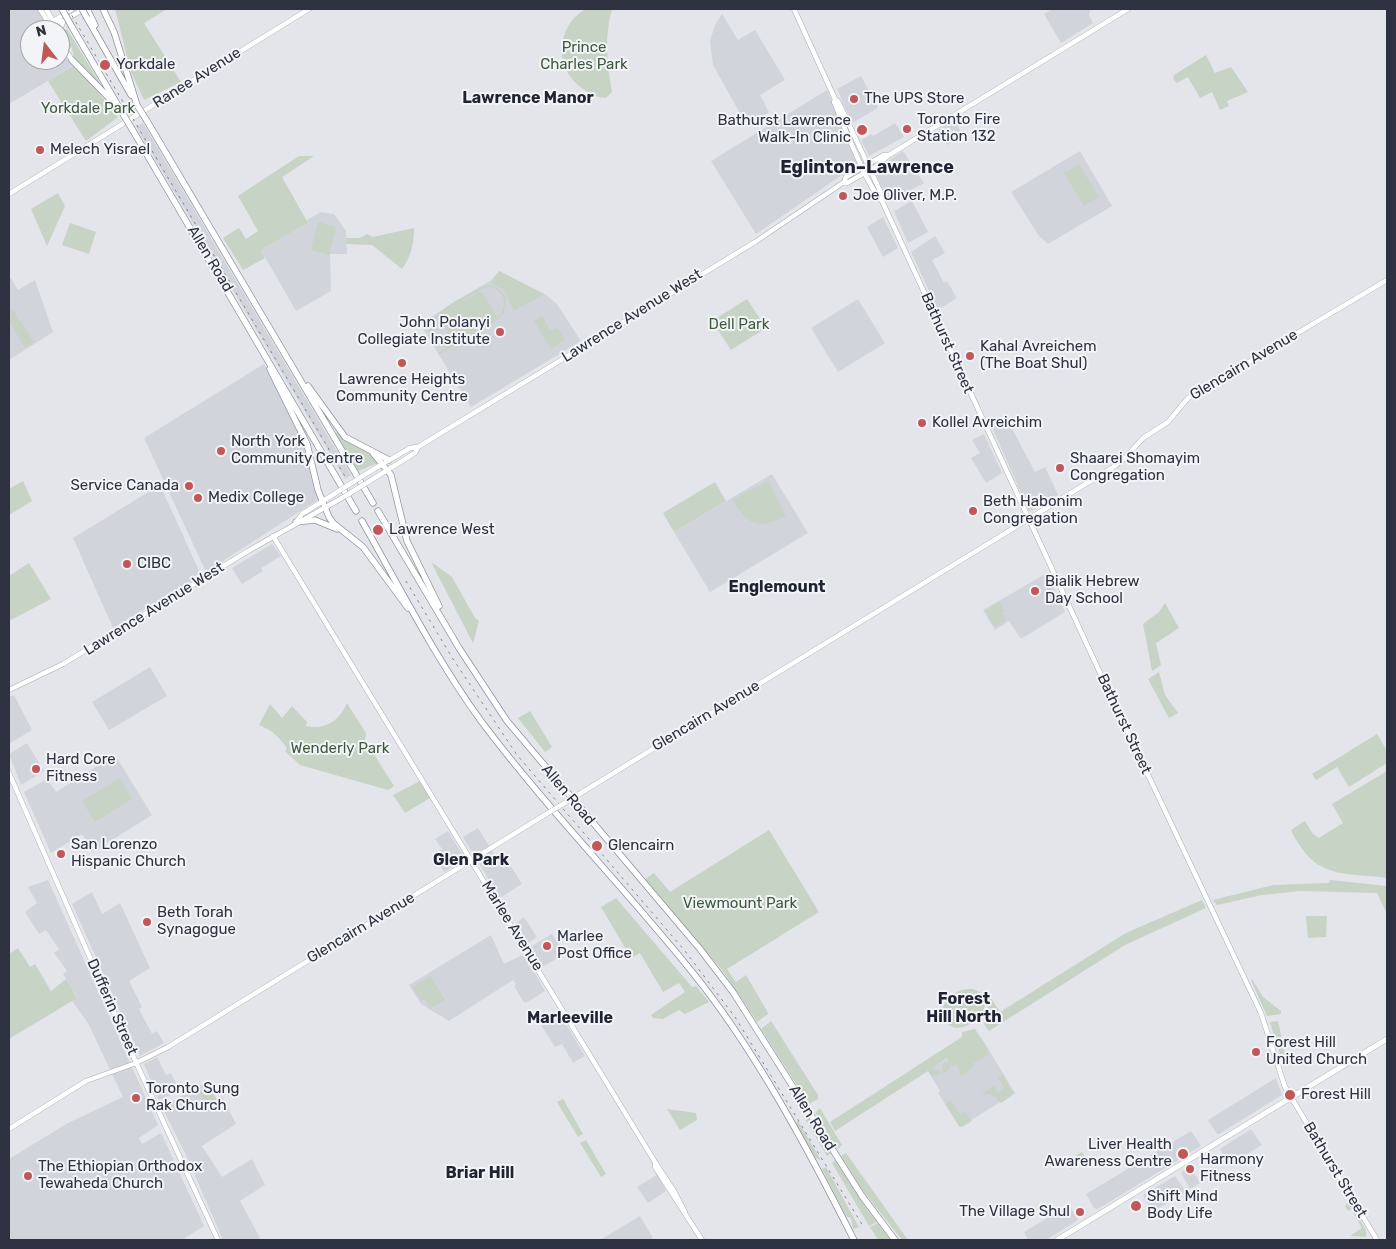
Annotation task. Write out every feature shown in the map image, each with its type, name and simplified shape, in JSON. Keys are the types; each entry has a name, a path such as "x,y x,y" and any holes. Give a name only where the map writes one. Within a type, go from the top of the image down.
{"highway":[{"name":"Allen Road","path":"84,9 106,52 137,105 373,503"},
{"path":"103,9 114,32 137,105"},
{"name":"Allen Road","path":"62,13 264,352 356,511"},
{"path":"72,60 120,110"},
{"path":"278,343 336,427 345,437 389,460"},
{"path":"264,352 264,356 307,444 318,490 333,523 363,547 424,629"},
{"path":"373,453 388,470 392,479 407,541 460,648"},
{"name":"Allen Road","path":"378,511 460,648 507,720 533,754 700,949 733,992 857,1188 895,1240"},
{"path":"296,522 315,520 345,534"},
{"name":"Allen Road","path":"362,521 468,701 499,743 693,973 725,1016 801,1140 854,1240"}],"main road":[{"path":"40,9 49,20"},
{"path":"54,20 72,9"},
{"path":"62,13 84,9"},
{"name":"Ranee Avenue","path":"9,194 309,9"},
{"name":"Bathurst Street","path":"794,9 835,99 838,101 871,170 882,195 882,201"},
{"name":"Lawrence Avenue West","path":"844,182 847,183 871,170 889,154 1128,9"},
{"name":"Bathurst Street","path":"835,99 834,102 863,167 878,198 882,201 1028,519 1261,1013 1281,1077 1291,1097 1377,1240"},
{"name":"Lawrence Avenue West","path":"296,522 302,514 369,472 410,448 418,447 755,242 844,182 846,177 885,154 889,154"},
{"name":"Glencairn Avenue","path":"9,1129 86,1081 136,1063 168,1046 1118,464 1143,438 1168,422 1188,398 1387,280"},
{"name":"Lawrence Avenue West","path":"9,690 63,664 296,522 335,502 388,470 415,453 418,447"},
{"name":"Marlee Avenue","path":"273,536 655,1162 655,1166 702,1240"},
{"name":"Dufferin Street","path":"9,773 136,1063 218,1240"},
{"path":"1057,1240 1387,1039"}],"shaded area":[{"path":"9,9 37,9 44,20 20,20 20,70 66,70 9,104"},
{"path":"1053,9 1090,9 1089,15 1093,23 1061,43 1044,14"},
{"path":"722,14 738,40 755,30 785,80 760,95 769,112 747,126 713,65 710,41 715,25"},
{"path":"861,76 878,108 852,123 837,89"},
{"path":"827,90 858,164 756,234 711,161"},
{"path":"954,120 963,135 947,145 938,130"},
{"path":"143,123 351,475 345,479 136,127"},
{"path":"895,123 904,137 869,156 861,140 872,134 873,136"},
{"path":"903,151 924,183 889,202 875,173 876,169"},
{"path":"1080,151 1112,206 1048,244 1039,236 1011,192"},
{"path":"912,201 928,232 908,243 894,211"},
{"path":"321,212 334,214 346,231 347,254 330,254 331,291 296,311 261,250 308,223 307,220"},
{"path":"883,217 898,248 883,257 867,227"},
{"path":"935,236 945,253 932,260 944,283 947,281 957,298 938,310 911,252"},
{"name":"John Polanyi Collegiate Institute","path":"499,271 546,295 557,304 581,341 471,407 420,324 491,280"},
{"path":"11,278 18,290 35,280 53,332 9,360 9,279"},
{"path":"858,299 885,343 838,372 811,328"},
{"path":"264,364 301,438 319,499 206,572 144,438"},
{"path":"1006,417 1035,472 1045,467 1058,495 1032,511 1029,511 991,425"},
{"path":"984,434 1002,473 986,483 971,458 980,453 972,440"},
{"path":"772,474 808,533 710,592 674,532"},
{"path":"160,485 201,575 113,628 73,538"},
{"path":"272,544 281,556 261,568 263,571 242,584 232,568"},
{"name":"Bialik Hebrew Day School","path":"1047,573 1065,612 1021,639 1009,621 995,630 983,610"},
{"path":"150,667 167,696 109,730 92,702"},
{"path":"14,695 32,730 9,744 9,697"},
{"path":"27,743 44,771 21,785 9,754"},
{"path":"115,755 152,815 93,852 82,834 51,853 24,792 47,779 56,792"},
{"path":"478,828 503,868 510,865 522,884 500,898 463,837"},
{"path":"448,831 465,859 444,872 433,855 442,849 435,839"},
{"path":"48,880 158,1125 139,1138 142,1144 161,1133 204,1226 185,1238 186,1240 9,1240 9,1159 68,1123 123,1097 88,1023 72,1001 77,997 63,974 67,971 54,953 59,949 46,930 39,934 25,912 37,903 28,887"},
{"path":"92,892 102,914 120,903 150,968 129,981 142,1007 139,1009 152,1034 157,1031 164,1043 140,1056 72,904"},
{"path":"524,917 537,937 528,943 516,923"},
{"path":"552,934 565,954 542,967 530,947"},
{"path":"491,935 504,964 524,954 545,991 526,1003 514,986 516,984 513,980 449,1021 421,1004 409,985"},
{"path":"560,1014 585,1056 573,1063 562,1044 555,1047 541,1025"},
{"path":"981,1037 1015,1093 960,1127 938,1093 940,1091 928,1071"},
{"path":"157,1057 166,1075 171,1073 180,1091 159,1100 144,1064"},
{"path":"1276,1078 1282,1095 1217,1134 1208,1120"},
{"path":"196,1088 206,1105 222,1096 236,1124 202,1146 222,1177 252,1159 265,1185 240,1201 260,1238 257,1240 223,1240 186,1155 162,1107"},
{"path":"1251,1129 1262,1145 1229,1165 1220,1149"},
{"path":"1191,1131 1201,1146 1098,1209 1094,1208 1086,1194"},
{"path":"1190,1166 1200,1183 1190,1189 1181,1173"},
{"path":"658,1174 666,1191 648,1203 637,1187"},
{"path":"1175,1176 1186,1192 1152,1212 1143,1195"},
{"path":"1069,1205 1078,1220 1046,1240 1028,1240 1024,1232"},
{"path":"640,1216 653,1238 649,1240 600,1240"}],"green space":[{"path":"115,9 167,9 144,23 181,82 144,100 131,72"},
{"name":"Prince Charles Park","path":"585,9 612,9 609,19 607,50 612,92 606,98 594,95 577,84 569,74 564,63 563,39 567,28"},
{"path":"70,34 103,88 74,59"},
{"path":"1206,55 1215,73 1231,67 1248,92 1227,101 1229,106 1220,110 1212,92 1200,98 1188,77 1177,83 1173,79 1174,75"},
{"name":"Yorkdale Park","path":"73,66 95,88 118,117 86,141 48,81 66,70 70,70"},
{"path":"299,156 314,156 282,177 308,223 261,250 265,258 243,270 223,238 239,228 246,239 258,231 238,196"},
{"path":"1079,164 1099,197 1084,206 1064,173"},
{"path":"58,193 65,206 47,246 31,209"},
{"path":"318,222 336,227 329,255 311,250"},
{"path":"70,223 96,232 89,254 62,245"},
{"path":"414,228 411,250 408,260 402,269 372,245 346,244 346,238 360,238 367,234 373,237"},
{"path":"499,271 544,294 514,311 504,290 491,283"},
{"path":"489,285 498,288 506,297 504,313 497,320 440,354 447,348 436,344 430,338 429,327 433,320 447,306 480,287","holes":["490,287 499,291 504,302 500,315 452,345 444,345 434,339 431,326 438,316 482,289"]},
{"path":"481,291 497,317 454,343 438,316"},
{"name":"Dell Park","path":"747,299 766,328 731,350 712,321"},
{"path":"13,310 34,342 25,348 9,321 9,312"},
{"path":"542,316 550,330 558,328 565,340 551,349 534,321"},
{"path":"338,432 376,459 378,463 358,471 335,433"},
{"path":"23,481 32,501 9,515 9,489"},
{"path":"715,482 726,501 674,532 663,513"},
{"path":"769,482 786,516 768,523 755,523 744,515 732,500"},
{"path":"431,562 452,577 475,618 479,621 473,643"},
{"path":"29,563 51,599 9,621 9,576"},
{"path":"999,602 1005,611 1002,613 1006,620 995,627 985,611"},
{"path":"1165,603 1179,628 1156,643 1161,665 1152,671 1143,624 1159,612"},
{"path":"1159,672 1165,695 1178,713 1169,718 1148,679"},
{"name":"Wenderly Park","path":"347,703 366,733 365,740 394,786 388,790 300,765 285,751 287,748 278,737 259,725 270,704 282,718 292,706 307,722 306,726 320,727 336,719"},
{"path":"530,711 552,747 545,752 518,718"},
{"path":"1377,734 1387,751 1387,763 1349,787 1337,767 1316,780 1312,774"},
{"path":"1387,771 1387,878 1339,873 1318,865 1309,857 1291,830 1305,821 1313,834 1319,838 1343,823 1332,804"},
{"path":"120,778 132,799 95,822 82,801"},
{"path":"420,781 430,798 405,813 393,795"},
{"name":"Viewmount Park","path":"769,830 819,912 727,969 736,982 746,975 767,1011 768,1014 757,1022 723,971 644,880 654,873 670,892"},
{"path":"1330,880 1387,886 1387,914 1377,893 1300,891 1262,895 1217,905 1213,900 1273,885 1329,883"},
{"path":"616,898 692,987 696,986 709,1002 685,1014 679,1010 663,1019 653,1018 651,1015 685,992 679,983 663,992 640,953 631,958 601,907"},
{"path":"1202,900 1206,908 1125,945 989,1031 984,1024 990,997 1000,1012 1126,933"},
{"path":"1306,916 1327,916 1326,937 1308,938"},
{"path":"18,948 30,967 35,964 51,991 66,979 77,998 9,1039 9,954"},
{"path":"430,976 445,1000 430,1008 425,999 421,1001 413,987"},
{"path":"1252,979 1263,997 1281,1011 1281,1014 1267,1016"},
{"path":"973,989 983,995 985,1003 982,1012 976,1020 966,1026 957,1028 948,1024 942,1014 945,1003 956,992"},
{"path":"771,1021 818,1095 818,1099 809,1104 761,1029"},
{"path":"1278,1021 1287,1063 1283,1064 1270,1022"},
{"path":"975,1029 988,1049 986,1050 989,1054 974,1063 972,1069 961,1076 957,1065 952,1067 950,1062 950,1068 945,1073 942,1072 943,1063 949,1062 947,1058 933,1068 941,1072 937,1076 931,1075 928,1071 835,1131 830,1122 962,1037 962,1032"},
{"path":"1003,1075 1014,1094 1001,1103 996,1098 997,1094 995,1097 988,1094 981,1095 994,1085 998,1093 1004,1087 998,1078"},
{"path":"207,1082 217,1100 206,1106 196,1088"},
{"path":"563,1099 583,1134 578,1137 557,1102"},
{"path":"951,1100 960,1114 965,1111 972,1121 962,1127 959,1126 945,1104"},
{"path":"820,1108 842,1145 837,1149 815,1113"},
{"path":"667,1109 696,1113 697,1120 680,1130"},
{"path":"807,1115 831,1153 827,1156 804,1117"},
{"path":"798,1121 821,1160 815,1158 795,1123"},
{"path":"586,1140 606,1174 601,1177 580,1143"},
{"path":"1082,1152 1088,1161 1071,1169 1066,1162"},
{"path":"846,1153 908,1240 902,1240 863,1191 841,1156"},
{"path":"835,1160 877,1222 869,1226 832,1163"},
{"path":"826,1167 859,1227 853,1229 851,1218 846,1216 822,1169"},
{"path":"1347,1203 1350,1204 1366,1230 1366,1237 1350,1236 1362,1228 1351,1209 1348,1211 1345,1206"},
{"path":"878,1223 891,1240 878,1240 870,1227"}],"railway":[{"path":"68,9 346,478"},
{"path":"406,581 453,659 517,755 685,951 735,1017 863,1226"}],"place":[{"name":"Yorkdale","path":"105,65"},
{"name":"The UPS Store","path":"854,99"},
{"name":"Toronto Fire Station 132","path":"907,129"},
{"name":"Bathurst Lawrence Walk-In Clinic","path":"862,130"},
{"name":"Melech Yisrael","path":"40,150"},
{"name":"Joe Oliver, M.P.","path":"843,196"},
{"name":"John Polanyi Collegiate Institute","path":"500,332"},
{"name":"Kahal Avreichem (The Boat Shul)","path":"970,356"},
{"name":"Lawrence Heights Community Centre","path":"402,363"},
{"name":"Kollel Avreichim","path":"922,423"},
{"name":"North York Community Centre","path":"221,451"},
{"name":"Shaarei Shomayim Congregation","path":"1060,468"},
{"name":"Service Canada","path":"189,486"},
{"name":"Medix College","path":"198,498"},
{"name":"Beth Habonim Congregation","path":"973,511"},
{"name":"Lawrence West","path":"378,530"},
{"name":"CIBC","path":"127,564"},
{"name":"Bialik Hebrew Day School","path":"1035,591"},
{"name":"Hard Core Fitness","path":"36,769"},
{"name":"Glencairn","path":"597,846"},
{"name":"San Lorenzo Hispanic Church","path":"61,854"},
{"name":"Beth Torah Synagogue","path":"147,922"},
{"name":"Marlee Post Office","path":"547,946"},
{"name":"Forest Hill United Church","path":"1256,1052"},
{"name":"Forest Hill","path":"1290,1095"},
{"name":"Toronto Sung Rak Church","path":"136,1098"},
{"name":"Liver Health Awareness Centre","path":"1183,1154"},
{"name":"Harmony Fitness","path":"1190,1169"},
{"name":"The Ethiopian Orthodox Tewaheda Church","path":"28,1176"},
{"name":"Shift Mind Body Life","path":"1136,1206"},
{"name":"The Village Shul","path":"1080,1212"}],"district":[{"name":"Lawrence Manor","path":"528,98"},
{"name":"Eglinton–Lawrence","path":"867,168"},
{"name":"Englemount","path":"777,587"},
{"name":"Glen Park","path":"471,860"},
{"name":"Forest Hill North","path":"964,1008"},
{"name":"Marleeville","path":"570,1018"},
{"name":"Briar Hill","path":"480,1173"}]}
